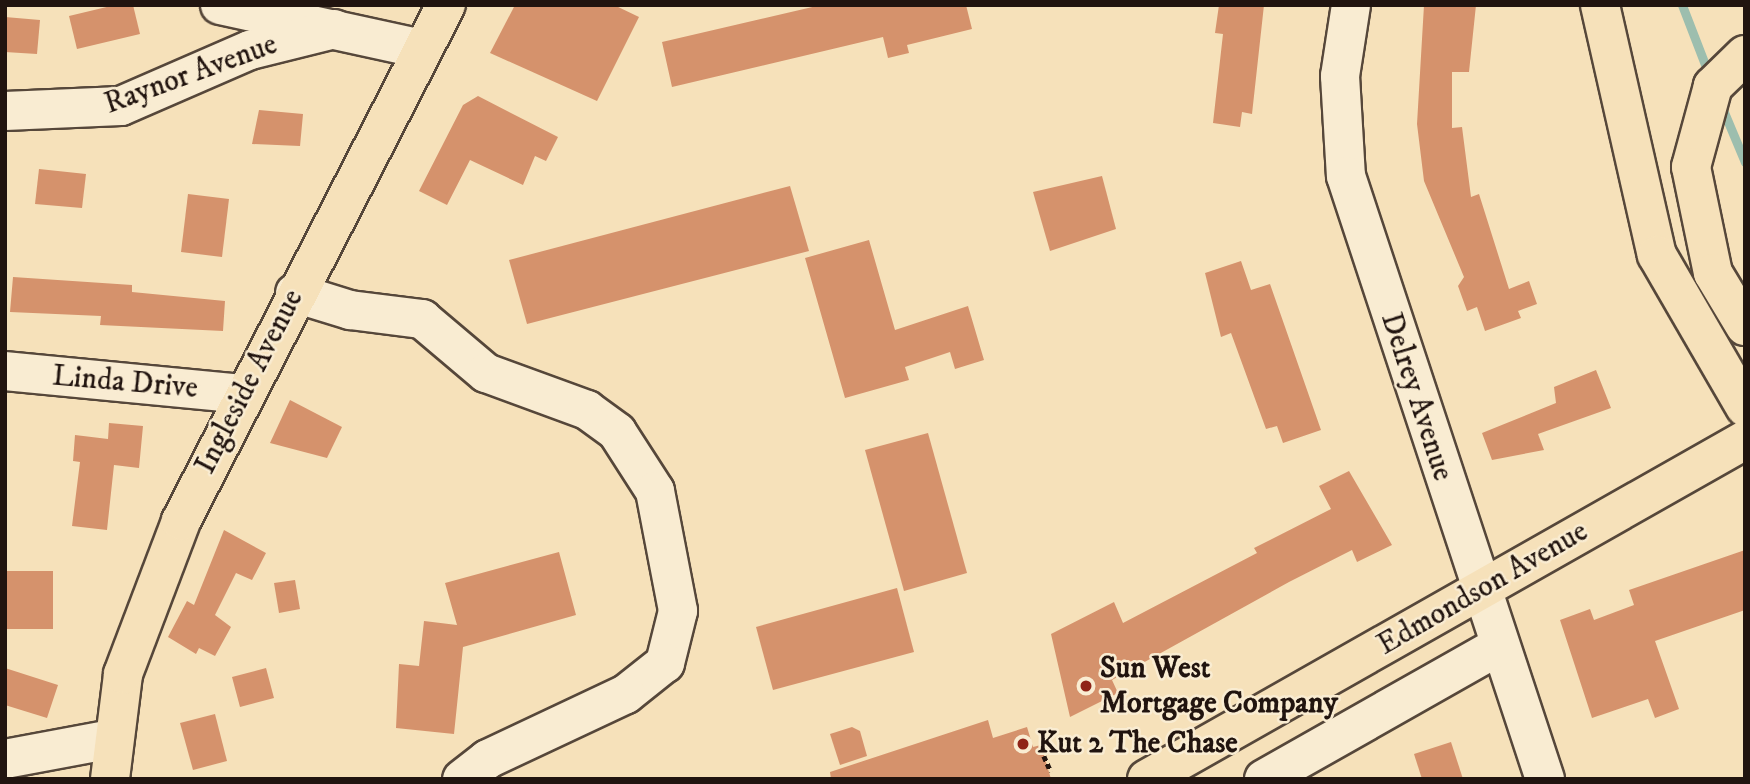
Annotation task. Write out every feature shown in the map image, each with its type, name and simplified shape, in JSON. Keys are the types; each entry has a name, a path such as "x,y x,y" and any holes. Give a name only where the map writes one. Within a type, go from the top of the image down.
{"main road":[{"name":"Ingleside Avenue","path":"110,779 112,739 123,674 148,600 244,394 446,5"},
{"path":"1600,5 1657,255 1745,407"},
{"path":"1745,55 1713,86 1690,167 1713,273 1745,326"},
{"name":"Edmondson Avenue","path":"1147,779 1745,440"}],"street":[{"path":"220,5 422,49"},
{"name":"Delrey Avenue","path":"1351,5 1340,76 1346,176 1545,779"},
{"name":"Raynor Avenue","path":"5,111 121,106 250,50 334,29"},
{"path":"295,293 350,310 422,319 486,373 587,411 617,432 655,491 678,611 665,663 626,694 488,758 462,779"},
{"name":"Linda Drive","path":"5,372 244,394"},
{"path":"1264,779 1499,646"},
{"path":"5,759 112,739"}],"path":[{"path":"1044,756 1051,772"}],"building":[{"path":"115,5 133,5 140,34 77,49 69,16"},
{"path":"515,5 614,5 639,17 597,101 490,53"},
{"path":"821,5 966,5 972,29 907,45 909,53 888,58 883,37 672,87 662,42"},
{"path":"1219,5 1264,5 1252,114 1242,112 1240,127 1213,123 1223,34 1215,33"},
{"path":"1424,5 1476,5 1469,72 1452,72 1452,128 1462,127 1471,197 1479,194 1509,289 1529,281 1537,304 1518,311 1521,318 1485,331 1477,307 1467,311 1458,286 1464,277 1424,181 1417,124"},
{"path":"5,17 40,20 37,54 5,52"},
{"path":"478,96 558,137 546,161 535,156 523,185 470,160 447,205 419,191 463,105"},
{"path":"259,110 303,114 300,146 252,144"},
{"path":"39,169 86,174 82,208 35,204"},
{"path":"1102,176 1116,229 1050,251 1033,192"},
{"path":"790,186 809,251 527,324 509,260"},
{"path":"188,194 229,199 222,257 181,252"},
{"path":"869,240 895,330 968,306 984,360 955,369 950,352 905,367 909,380 845,398 805,258"},
{"path":"1241,261 1251,290 1270,284 1321,430 1283,443 1277,426 1266,429 1231,333 1221,337 1205,273"},
{"path":"13,277 132,285 132,292 225,301 223,331 100,325 101,316 10,312"},
{"path":"1596,370 1611,408 1538,434 1544,450 1492,460 1482,433 1556,403 1554,387"},
{"path":"290,400 342,427 327,458 270,443"},
{"path":"109,423 143,426 139,468 114,465 107,530 72,526 80,462 73,461 75,435 108,439"},
{"path":"928,433 967,573 904,591 865,450"},
{"path":"1349,471 1392,545 1357,562 1352,550 1289,582 1112,680 1118,693 1070,717 1051,634 1114,602 1123,623 1257,553 1254,548 1331,509 1319,486"},
{"path":"224,530 266,553 252,580 236,573 215,615 231,627 215,656 199,648 196,654 168,637 187,601 194,605"},
{"path":"1745,550 1745,610 1655,641 1679,709 1655,718 1648,699 1592,718 1560,620 1590,609 1594,620 1634,605 1629,590"},
{"path":"559,552 576,615 463,647 454,734 396,728 399,664 419,666 424,621 457,625 445,583"},
{"path":"5,571 53,571 53,629 6,629"},
{"path":"295,580 300,609 279,613 274,583"},
{"path":"897,588 914,652 773,690 756,627"},
{"path":"5,668 58,685 47,718 5,705"},
{"path":"266,668 274,698 240,707 232,677"},
{"path":"215,714 227,761 193,770 180,723"},
{"path":"988,720 993,738 1027,727 1033,747 1041,745 1051,779 831,779 830,772"},
{"path":"852,727 860,731 867,756 840,765 830,734"},
{"path":"1451,742 1463,779 1422,779 1414,754"}],"waterway":[{"path":"1682,5 1709,75"},
{"path":"1721,105 1745,162"}],"place":[{"name":"Sun West Mortgage Company","path":"1086,686"},
{"name":"Kut 2 The Chase","path":"1023,744"}]}
